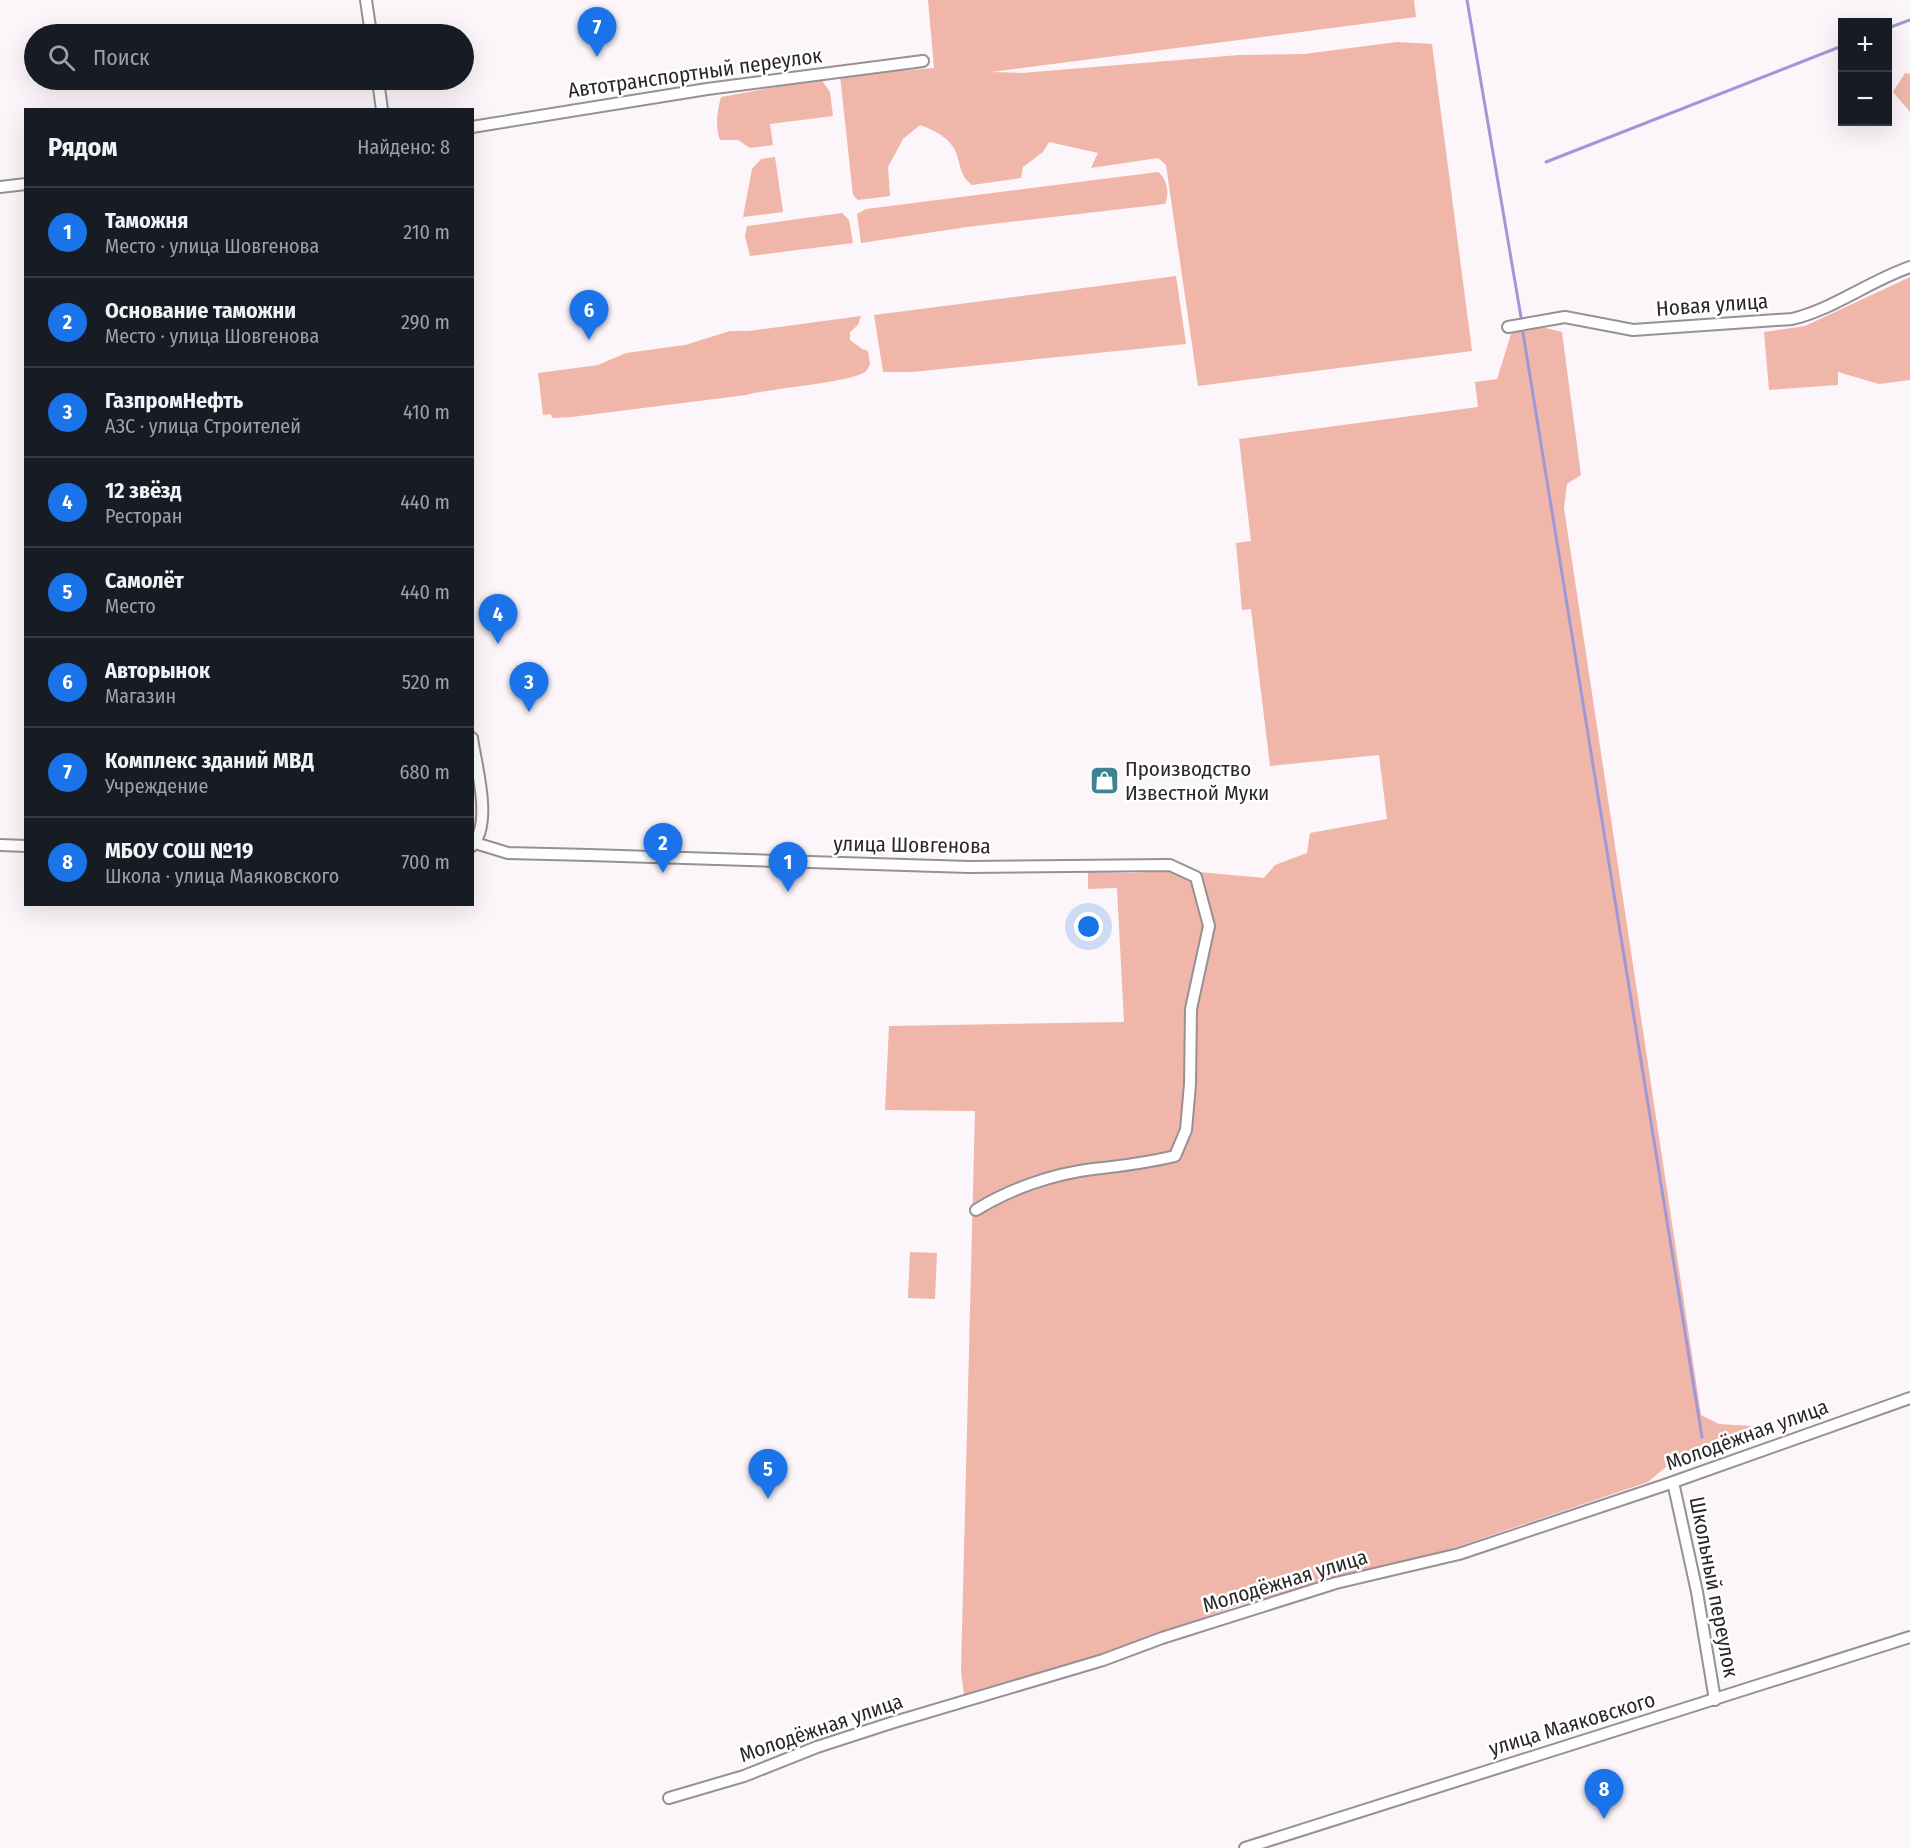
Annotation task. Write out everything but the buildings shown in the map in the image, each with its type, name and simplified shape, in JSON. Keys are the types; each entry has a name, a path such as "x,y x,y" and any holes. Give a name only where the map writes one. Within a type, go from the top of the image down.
{"street":[{"path":"366,0 370,24"},
{"name":"Автотранспортный переулок","path":"474,127 707,89 923,61"},
{"path":"379,90 382,108"},
{"path":"0,187 24,184"},
{"name":"Новая улица","path":"1508,327 1564,317 1632,330 1792,319 1816,313 1846,295 1910,267"},
{"path":"474,752 483,814 476,841"},
{"name":"улица Шовгенова","path":"476,841 508,852 589,855 969,867 1170,865 1196,877 1209,926 1191,1009 1190,1084 1186,1130 1175,1156 1124,1168 1093,1169 1053,1177 998,1197 976,1210"},
{"path":"0,845 24,846"},
{"name":"Молодёжная улица","path":"669,1797 744,1776 870,1730 1103,1660 1162,1638 1335,1583 1459,1554 1673,1482 1910,1398"},
{"name":"Школьный переулок","path":"1673,1482 1697,1592 1715,1700"},
{"name":"улица Маяковского","path":"1245,1848 1262,1845 1910,1638"}],"shaded area":[{"path":"928,0 1414,0 1416,17 991,72 1022,73 1239,55 1304,54 1397,42 1432,44 1472,351 1198,386 1166,165 1158,158 1091,168 1098,153 1049,142 1043,152 1023,167 1021,178 972,185 962,173 955,150 949,141 920,125 903,139 888,167 890,196 858,200 853,195 840,76 934,68"},
{"path":"1905,73 1910,74 1910,112 1893,92"},
{"path":"821,79 830,92 833,116 770,124 773,145 750,148 738,140 720,140 717,118 721,97"},
{"path":"775,157 783,212 743,217 752,169 761,159"},
{"path":"1158,172 1164,178 1167,186 1165,204 967,227 861,243 857,214 866,209"},
{"path":"842,213 849,220 853,243 750,256 745,236 747,226"},
{"path":"1176,276 1186,344 912,372 883,372 874,315"},
{"path":"1910,277 1910,380 1879,384 1838,372 1838,385 1769,390 1764,332 1805,326"},
{"path":"861,316 858,325 850,332 850,340 868,351 870,364 865,372 856,376 746,395 572,417 552,418 551,414 543,415 538,373 598,365 626,353 685,345 730,331 748,331"},
{"path":"1538,326 1562,332 1581,475 1567,484 1564,508 1701,1415 1719,1424 1752,1426 1666,1467 1648,1482 1442,1552 1236,1606 1103,1654 964,1695 961,1671 975,1111 885,1110 889,1026 1124,1022 1117,888 1088,889 1088,872 1132,873 1177,870 1264,878 1275,865 1307,853 1310,833 1387,819 1379,755 1270,766 1251,609 1242,610 1236,543 1251,541 1239,439 1478,407 1475,382 1497,379 1512,331"},
{"path":"910,1252 937,1253 935,1299 908,1298"}],"waterway":[{"path":"1467,0 1521,317"},
{"path":"1892,27 1910,20"},
{"path":"1546,162 1838,48"},
{"path":"1523,333 1702,1437"}],"place":[{"name":"Комплекс зданий МВД","path":"597,57"},
{"name":"Авторынок","path":"589,340"},
{"name":"12 звёзд","path":"498,644"},
{"name":"ГазпромНефть","path":"529,712"},
{"name":"Производство Известной Муки","path":"1104,781"},
{"name":"Основание таможни","path":"663,873"},
{"name":"Таможня","path":"788,892"},
{"name":"Самолёт","path":"768,1499"},
{"name":"МБОУ СОШ №19","path":"1604,1819"}]}
